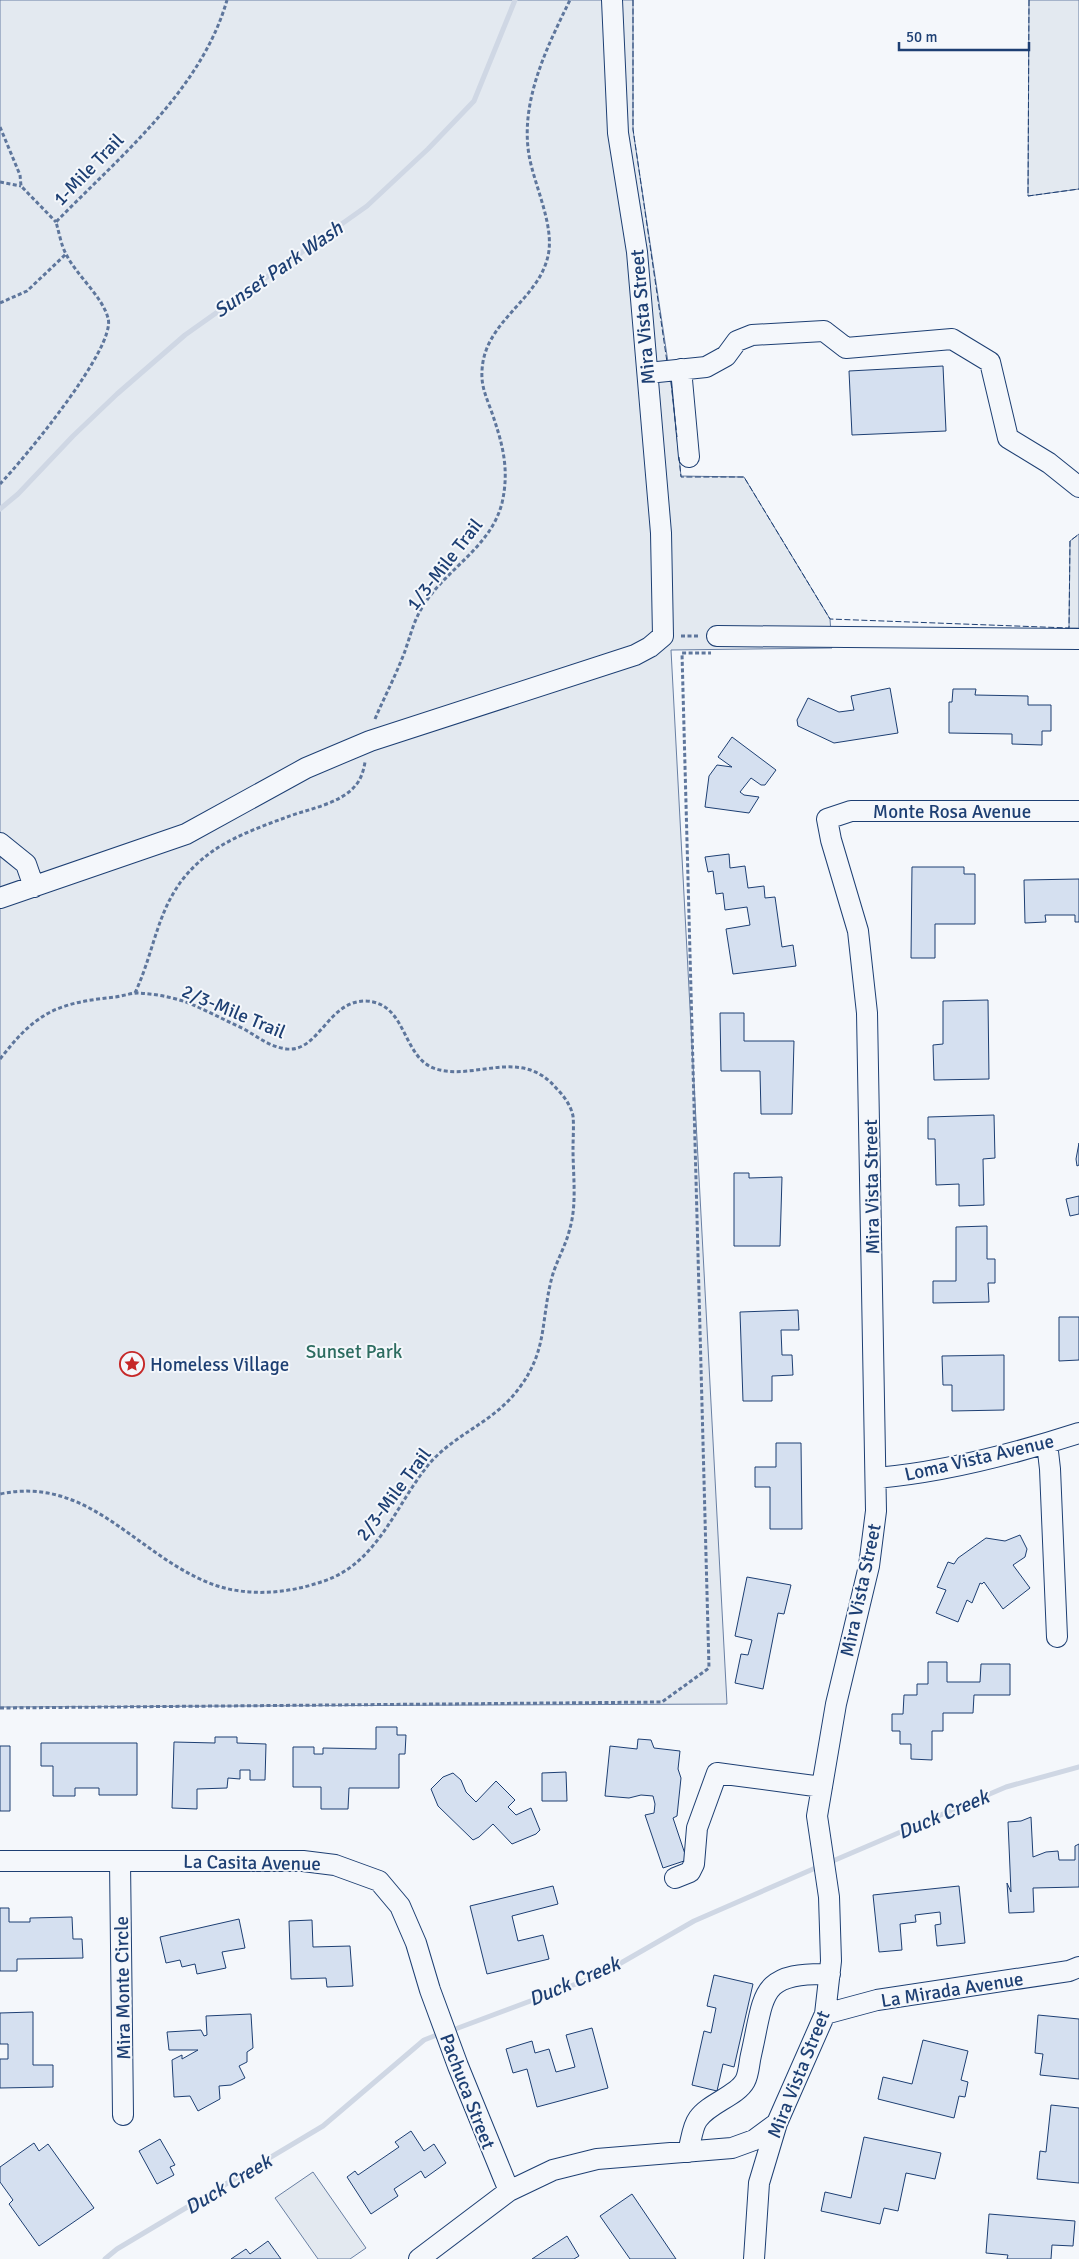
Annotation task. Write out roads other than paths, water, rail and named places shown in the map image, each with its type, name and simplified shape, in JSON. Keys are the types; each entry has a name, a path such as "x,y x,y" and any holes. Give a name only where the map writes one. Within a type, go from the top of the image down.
{"street":[{"name":"Mira Vista Street","path":"34,887 186,834 306,768 370,741 635,655 663,636 662,533 638,252 618,133 612,0"},
{"path":"648,373 706,367 726,356 737,341 752,335 824,331 846,348 952,339 990,362 1008,438 1049,463 1079,488"},
{"path":"681,369 688,457"},
{"path":"719,645 1079,639"},
{"name":"Monte Rosa Avenue","path":"827,819 851,811 1079,811"},
{"name":"Mira Vista Street","path":"754,2259 759,2183 777,2123 825,2014 831,1961 829,1896 817,1816 836,1704 869,1566 876,1511 877,1478 867,1014 858,931 831,840 827,819"},
{"path":"0,843 26,864 34,887"},
{"path":"0,887 34,887"},
{"path":"0,898 34,887"},
{"name":"Loma Vista Avenue","path":"877,1478 907,1475 1023,1450 1079,1433"},
{"path":"1046,1443 1050,1469 1057,1637"},
{"path":"675,1878 690,1872 694,1864 697,1828 717,1773 822,1787"},
{"name":"La Casita Avenue","path":"0,1861 303,1861 335,1865 379,1881 400,1906 416,1943 430,1990"},
{"name":"Mira Monte Circle","path":"120,1861 124,2115"},
{"name":"La Mirada Avenue","path":"825,2014 877,2000 1069,1971 1079,1967"},
{"path":"688,2152 696,2121 707,2108 729,2095 745,2081 764,1997 773,1984 785,1977 804,1974 830,1974"},
{"name":"Pachuca Street","path":"430,1990 508,2192"},
{"path":"419,2259 508,2192 553,2170 597,2159 732,2148 754,2140 777,2123"}],"waterway":[{"name":"Sunset Park Wash","path":"0,509 18,494 73,436 117,394 185,335 367,206 428,149 474,101 515,0"},
{"name":"Duck Creek","path":"828,1863 1006,1787 1079,1767"},
{"name":"Duck Creek","path":"450,2031 600,1975 694,1921 820,1866"},
{"name":"Duck Creek","path":"105,2259 117,2249 323,2126 424,2040 442,2033"}],"place":[{"name":"Homeless Village","path":"132,1364"}],"park label":[{"name":"Sunset Park","path":"354,1351"}]}
